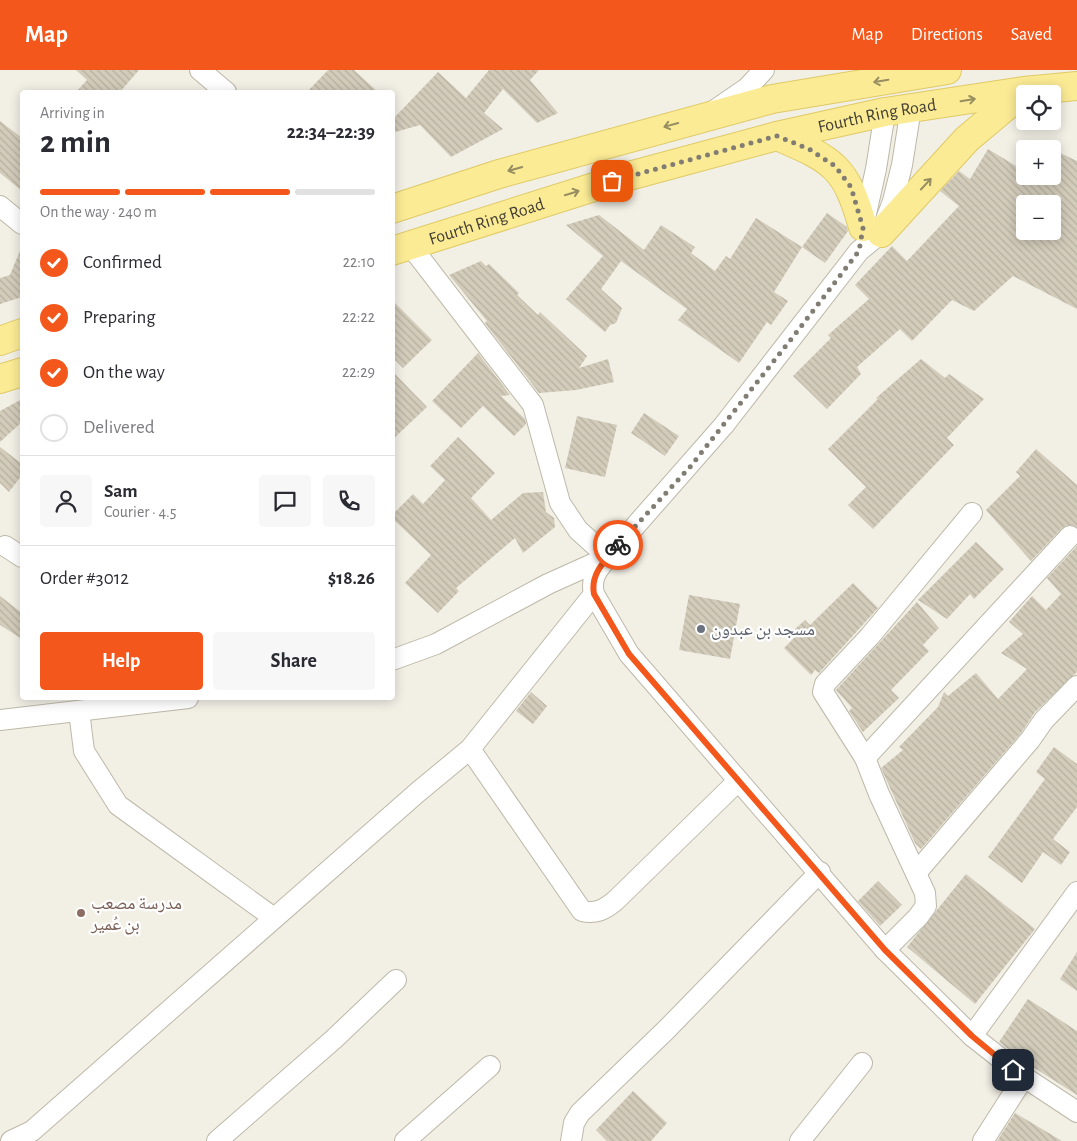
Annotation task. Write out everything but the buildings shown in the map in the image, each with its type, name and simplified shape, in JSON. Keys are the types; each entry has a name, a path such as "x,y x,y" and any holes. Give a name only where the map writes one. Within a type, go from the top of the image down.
{"main road":[{"path":"772,99 820,70"},
{"name":"Fourth Ring Road","path":"395,208 499,174 772,99 947,70"},
{"name":"Fourth Ring Road","path":"1061,88 1077,86"},
{"name":"Fourth Ring Road","path":"401,248 629,176 777,136 898,110 1016,92"},
{"path":"777,136 809,149 835,166 851,187 868,237 967,139 1016,98"},
{"path":"0,341 20,335"},
{"path":"0,379 20,373"}],"street":[{"path":"200,70 224,90"},
{"path":"706,116 747,88 764,70"},
{"path":"898,110 876,169 868,237 724,425 656,505 630,530 608,557 594,575 592,585 594,594 629,654 738,781 820,872 885,950 972,1036 1024,1077 1077,1112"},
{"path":"0,206 20,222"},
{"path":"401,248 533,405 560,503 578,530 608,557"},
{"path":"885,950 918,917 926,906 925,893 879,794 865,758 828,704 823,692 825,684 870,636 972,513"},
{"path":"865,758 1070,536"},
{"path":"5,546 20,556"},
{"path":"395,659 436,644 548,584 608,557"},
{"path":"11,1141 32,1131 470,749 594,594"},
{"path":"916,872 1030,740 1044,720 1077,686"},
{"path":"0,720 153,700"},
{"path":"79,711 84,751 118,805 274,918"},
{"path":"470,749 582,911 593,913 604,910 615,901 738,781"},
{"path":"571,1141 574,1123 580,1112 666,1030 820,872"},
{"path":"972,1036 1077,892"},
{"path":"217,1141 334,1039 396,980"},
{"path":"800,1141 862,1063"},
{"path":"405,1141 490,1066"},
{"path":"983,1141 1024,1077"}],"way so far":[{"path":"612,181 777,136 809,149 835,166 851,187 863,228 859,251 796,333 690,467 618,545"}],"place":[{"name":"مسجد بن عبدون","path":"701,629"},
{"name":"مدرسة مصعب بن عُمير","path":"81,913"}],"route":[{"path":"618,545 594,575 592,585 594,594 629,654 782,832 820,872 885,950 972,1036 1013,1070"}]}
